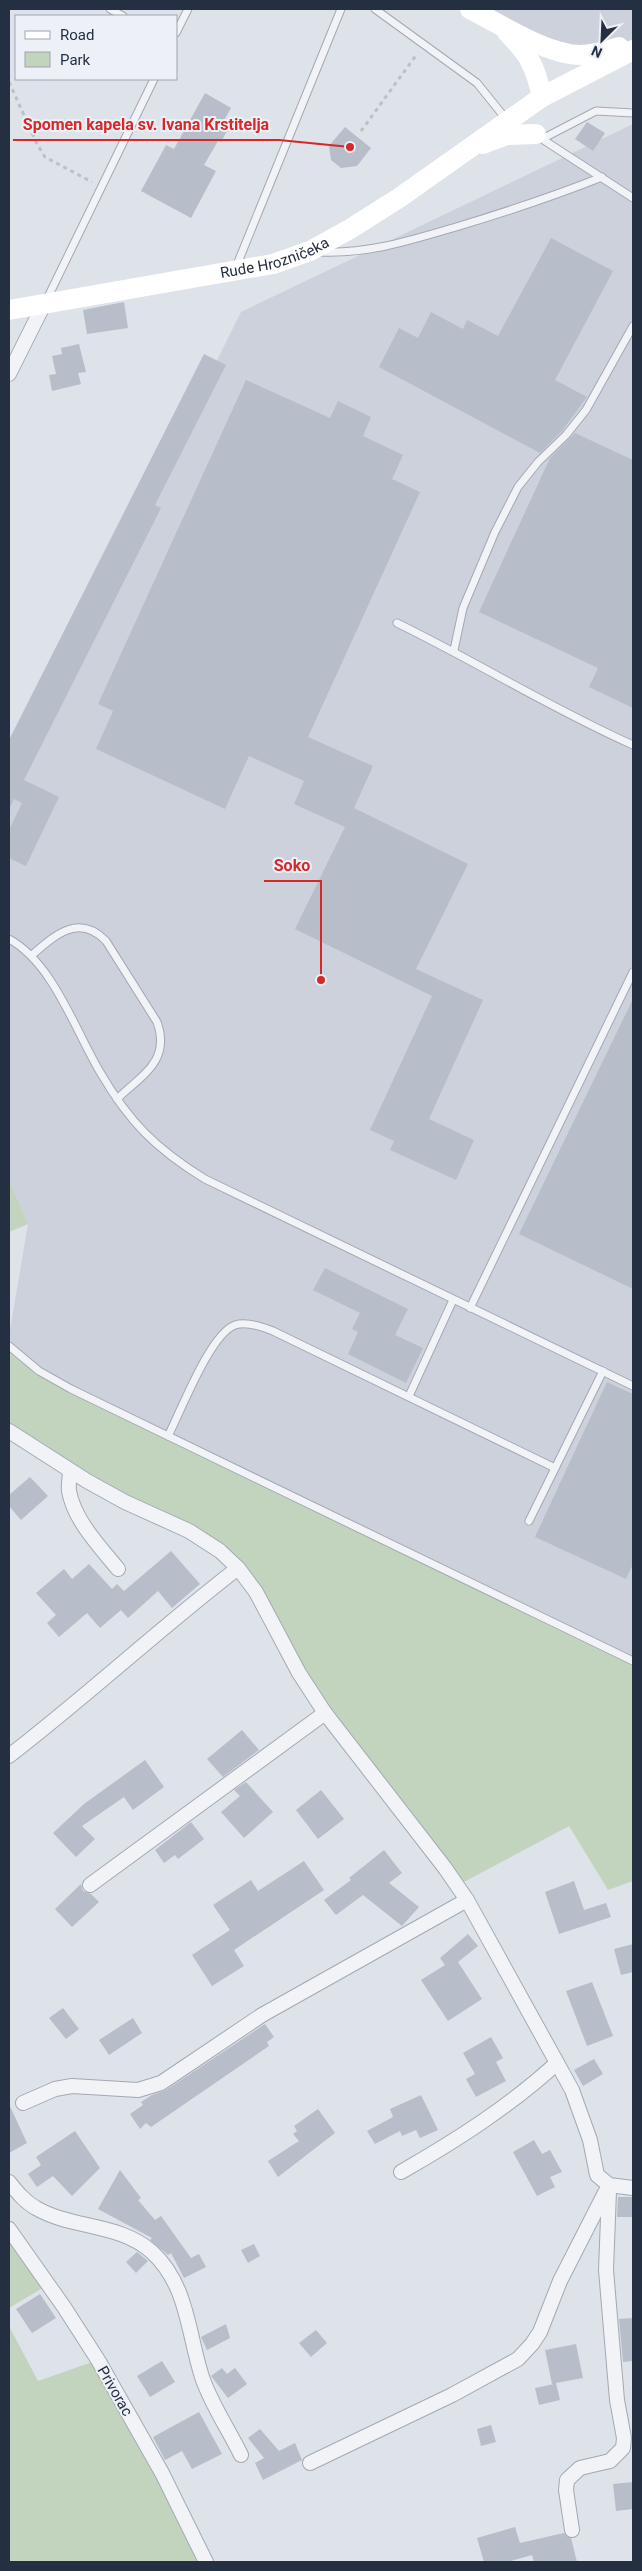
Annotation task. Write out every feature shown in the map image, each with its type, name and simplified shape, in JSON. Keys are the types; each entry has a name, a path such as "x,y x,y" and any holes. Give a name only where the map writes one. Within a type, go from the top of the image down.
{"street":[{"path":"470,9 546,47 566,54 596,54 633,43"},
{"path":"499,23 524,50 536,70 532,106"},
{"path":"546,47 561,70 563,85"},
{"name":"Rude Hrozničeka","path":"9,310 234,269 273,264 310,251 399,198 506,120 532,106 563,85 633,50"},
{"path":"460,153 495,138 519,134 537,134"},
{"path":"9,374 44,304"},
{"path":"9,1431 70,1471 125,1502 189,1531 220,1551 238,1568 256,1592 299,1673 325,1713 445,1868 467,1900 558,2062 582,2113 597,2175 609,2186 633,2188"},
{"path":"70,1471 68,1490 78,1513 92,1538 118,1569"},
{"path":"9,1756 46,1727 169,1621 238,1568"},
{"path":"90,1884 325,1713"},
{"path":"23,2103 54,2089 72,2086 138,2090 161,2083 262,2015 467,1900"},
{"path":"401,2172 449,2144 505,2106 558,2062"},
{"path":"9,2182 35,2208 51,2215 99,2227 132,2240 152,2252 169,2274 184,2300 203,2378 241,2455"},
{"path":"310,2463 452,2395 518,2359 540,2332 560,2281 609,2186"},
{"path":"572,2530 566,2490 567,2480 580,2468 610,2461 623,2448 624,2438 617,2400 606,2270 609,2186"},
{"name":"Privorac","path":"9,2229 54,2292 98,2360 162,2473 206,2562"}],"lane":[{"path":"110,9 121,15"},
{"path":"178,29 188,9"},
{"path":"234,269 341,9"},
{"path":"375,9 477,83 506,120"},
{"path":"44,304 154,80"},
{"path":"537,134 596,111 633,114"},
{"path":"537,134 633,198"},
{"path":"310,251 351,253 406,242 536,203 602,177"},
{"path":"454,650 463,608 495,532 518,487 538,462 566,436 586,410 633,326"},
{"path":"397,623 454,650 517,688 592,727 633,745"},
{"path":"32,956 54,935 75,928 87,928 98,932 106,941 157,1022 162,1036 158,1057 117,1099"},
{"path":"9,939 32,956 117,1099 146,1136 172,1159 205,1179 633,1386"},
{"path":"470,1308 633,972"},
{"path":"409,1396 453,1300"},
{"path":"168,1436 213,1345 223,1331 237,1324 255,1325 273,1331 555,1468"},
{"path":"9,1346 40,1371 71,1390 633,1661"},
{"path":"530,1521 603,1371"}],"path":[{"path":"360,131 425,44"},
{"path":"9,82 37,144 46,157 101,187"}],"shaded area":[{"path":"470,9 633,9 633,43 580,55"},
{"path":"633,124 633,1666 54,1384 9,1354 9,1336 28,1224 9,1180 9,780 241,312"}],"green space":[{"path":"9,1180 28,1224 9,1232"},
{"path":"9,1354 54,1384 633,1666 633,1881 608,1890 569,1826 460,1884 455,1870 329,1705 290,1646 250,1576 75,1469 9,1423"},
{"path":"9,2241 46,2286 9,2308"},
{"path":"9,2326 38,2381 98,2360 206,2562 9,2562"}],"building":[{"path":"205,93 231,108 221,126 228,129 221,142 218,141 204,165 216,171 191,218 141,191 166,145 174,149"},
{"path":"587,122 605,133 593,151 575,139"},
{"path":"345,127 371,148 357,166 341,168 331,160 329,146"},
{"path":"551,238 613,271 555,380 587,397 562,431 540,453 379,367 399,328 418,338 431,312 463,329 467,320 498,336"},
{"path":"124,302 128,328 87,334 83,310"},
{"path":"79,344 86,372 78,373 81,384 52,391 49,375 56,374 52,356 62,354 61,348"},
{"path":"204,354 226,365 155,505 161,508 24,780 59,797 26,866 9,858 9,830 22,803 14,799 9,809 9,740"},
{"path":"246,380 330,418 338,401 371,417 363,436 403,455 392,479 420,492 308,737 373,766 354,808 468,864 416,969 483,1000 429,1119 474,1140 456,1180 390,1150 394,1141 370,1130 432,996 295,929 345,827 294,804 304,781 249,756 225,809 96,749 113,711 98,704"},
{"path":"575,433 633,460 633,708 589,687 598,668 479,612 550,458"},
{"path":"633,999 633,1289 519,1234"},
{"path":"325,1268 408,1309 395,1335 423,1348 406,1383 348,1354 358,1332 352,1329 360,1313 313,1290"},
{"path":"607,1382 633,1394 633,1564 626,1579 535,1537"},
{"path":"30,1477 48,1496 21,1520 9,1506 9,1495"},
{"path":"171,1551 200,1584 172,1608 158,1591 128,1618 121,1610 100,1628 87,1613 59,1637 47,1623 56,1615 36,1593 64,1569 72,1579 89,1564 112,1589 117,1584 124,1591"},
{"path":"242,1730 259,1750 223,1777 207,1759"},
{"path":"145,1760 164,1787 133,1810 124,1797 82,1826 95,1839 76,1857 53,1833 84,1804"},
{"path":"246,1782 273,1812 244,1838 221,1812 240,1796 234,1790"},
{"path":"321,1790 344,1819 318,1839 296,1810"},
{"path":"191,1822 204,1839 178,1859 175,1855 164,1863 155,1850"},
{"path":"384,1850 402,1873 389,1883 419,1907 402,1926 363,1895 336,1915 324,1900 351,1880 349,1878"},
{"path":"304,1861 324,1890 234,1950 244,1966 212,1986 192,1955 230,1930 213,1905 251,1880 258,1891"},
{"path":"574,1881 584,1910 606,1903 611,1917 559,1934 545,1892"},
{"path":"81,1884 83,1891 91,1894 99,1902 72,1927 55,1909"},
{"path":"468,1934 478,1946 458,1962 482,1999 448,2021 421,1980 445,1965 440,1958"},
{"path":"633,1944 633,1972 621,1975 614,1949"},
{"path":"592,1982 613,2036 587,2046 566,1991"},
{"path":"63,2008 79,2029 66,2039 49,2018"},
{"path":"133,2018 142,2033 109,2055 99,2040"},
{"path":"265,2024 274,2037 267,2042 269,2046 151,2127 146,2123 140,2129 130,2114 143,2105 141,2102 152,2095 166,2090"},
{"path":"491,2037 503,2058 496,2062 506,2081 476,2097 466,2079 475,2074 463,2053"},
{"path":"594,2059 603,2074 583,2086 574,2070"},
{"path":"421,2095 438,2130 420,2138 416,2130 402,2136 400,2131 375,2144 367,2131 393,2117 390,2109"},
{"path":"9,2104 27,2143 9,2153"},
{"path":"318,2109 335,2133 278,2177 268,2161 299,2141 293,2134 297,2131 294,2126"},
{"path":"75,2131 100,2168 72,2196 53,2176 37,2187 28,2174 41,2165 36,2157"},
{"path":"534,2140 542,2154 550,2150 562,2172 550,2177 555,2187 537,2196 513,2152"},
{"path":"120,2170 141,2198 138,2200 155,2220 161,2216 191,2258 199,2254 206,2267 184,2278 171,2253 168,2255 150,2240 152,2238 98,2209"},
{"path":"618,2197 633,2197 633,2217 617,2217"},
{"path":"254,2244 260,2256 248,2263 241,2250"},
{"path":"137,2252 148,2261 136,2273 126,2262"},
{"path":"40,2294 56,2318 32,2333 16,2309"},
{"path":"633,2318 633,2361 623,2362 619,2319"},
{"path":"226,2324 230,2338 207,2350 201,2337"},
{"path":"316,2330 327,2343 311,2357 299,2343"},
{"path":"576,2344 583,2378 556,2383 560,2400 539,2405 535,2388 554,2384 552,2384 545,2350"},
{"path":"162,2361 175,2382 150,2397 137,2376"},
{"path":"222,2368 227,2374 235,2368 247,2384 228,2398 211,2376"},
{"path":"199,2412 222,2454 192,2469 182,2451 165,2460 153,2437"},
{"path":"491,2425 496,2442 481,2446 477,2429"},
{"path":"260,2429 279,2451 295,2443 302,2460 263,2480 255,2463 264,2458 248,2438"},
{"path":"633,2482 633,2509 616,2511 613,2484"},
{"path":"515,2527 520,2543 564,2533 571,2538 577,2562 534,2562 532,2555 507,2562 484,2562 477,2538"}],"place":[{"name":"Spomen kapela sv. Ivana Krstitelja","path":"350,147"},
{"name":"Soko","path":"321,980"}]}
